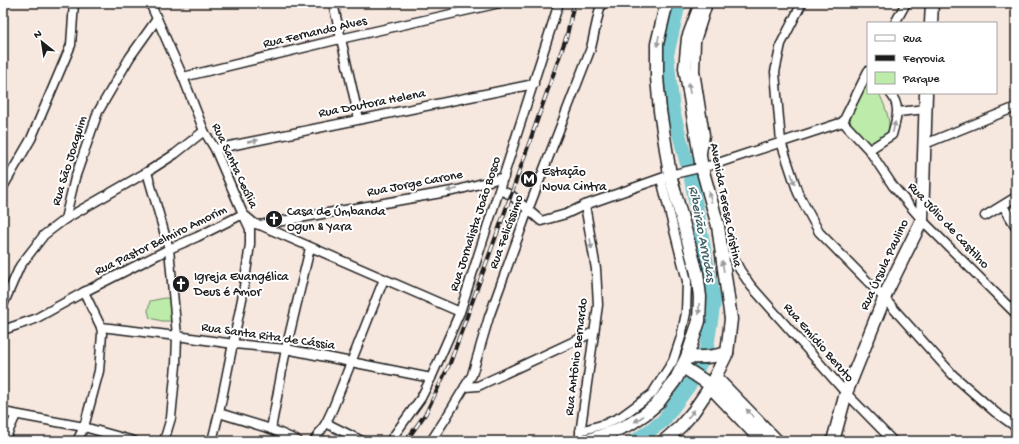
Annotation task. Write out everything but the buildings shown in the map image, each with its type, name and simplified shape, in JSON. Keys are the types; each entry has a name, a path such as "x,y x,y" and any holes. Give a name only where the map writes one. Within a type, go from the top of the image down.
{"main road":[{"path":"583,436 609,433 630,424 646,414 658,403 688,363 699,321 700,296 697,273 682,241 673,205 660,111 657,77 657,44 667,3"},
{"name":"Avenida Teresa Cristina","path":"664,441 681,426 693,412 710,382 722,354 732,319 718,226 700,166 685,68 688,38 701,3"},
{"path":"931,22 932,3"},
{"name":"Rua Úrsula Paulino","path":"833,441 846,394 884,298 922,220 926,94"},
{"path":"688,363 722,354"},
{"path":"688,363 777,441"},
{"path":"710,382 762,441"}],"street":[{"path":"4,184 31,139 70,45 74,3"},
{"name":"Rua Santa Cecília","path":"150,3 183,77 204,131 215,149 242,214 250,229 250,244 243,294 234,344 212,441"},
{"path":"333,3 359,119"},
{"name":"Rua Fernando Alves","path":"183,77 340,39 500,3"},
{"name":"Rua Jornalista João Bosco","path":"390,441 421,398 460,312 559,3"},
{"name":"Rua Felicíssimo","path":"431,441 472,375 489,317 528,210 591,48 601,3"},
{"path":"700,166 705,135 695,70 696,41 708,3"},
{"path":"802,3 781,44 775,72 781,142 798,193 819,232 884,298 953,375 995,412 1016,427"},
{"path":"896,22 906,3"},
{"name":"Rua São Joaquim","path":"3,305 20,266 44,236 65,220 76,178 98,112 130,58 157,19"},
{"path":"500,190 511,195 541,221 566,214 585,205 669,176 843,122 867,73"},
{"name":"Rua Doutora Helena","path":"215,149 534,84"},
{"path":"868,150 892,135 898,112 894,98 891,94"},
{"path":"925,144 1016,107"},
{"path":"898,112 926,109"},
{"name":"Rua Júlio de Castilho","path":"843,122 868,150 893,186 922,220 1016,314"},
{"path":"65,220 147,172 175,154 204,131"},
{"path":"147,172 169,249 177,336 171,418 164,441"},
{"name":"Rua Jorge Carone","path":"260,225 458,190 504,177"},
{"path":"986,216 1016,198"},
{"name":"Rua Antônio Bernardo","path":"579,441 583,436 598,305 596,269 585,205"},
{"path":"1003,206 1016,227"},
{"name":"Rua Pastor Belmiro Amorim","path":"3,330 35,319 84,292 242,214 255,224 460,312"},
{"path":"583,436 622,416 652,394 673,362 681,337 686,313 686,281 682,241"},
{"path":"271,429 286,349 310,248"},
{"name":"Rua Emídio Beruto","path":"732,255 751,286 846,394 893,441"},
{"path":"314,441 326,423 333,408 384,279"},
{"path":"686,297 699,290"},
{"path":"77,441 84,427 99,370 102,341 101,327 84,292"},
{"name":"Rua Santa Rita de Cássia","path":"101,327 286,349 431,378"},
{"path":"465,387 478,386 594,332"},
{"path":"3,412 84,427 134,441"},
{"path":"219,413 271,429 298,441"},
{"path":"4,441 16,415"},
{"path":"326,423 362,441"}],"green space":[{"path":"866,83 867,94 879,94 889,122 888,131 883,137 875,143 867,145 852,127 850,121 850,114"},
{"path":"165,298 172,299 172,321 162,321 150,318 148,311 150,301"}],"waterway":[{"name":"Ribeirão Arrudas","path":"635,441 663,421 693,380 707,347 714,301 691,179 673,111 667,55 679,3"}],"railway":[{"path":"406,441 426,413 450,363 567,35 574,3"}],"place":[{"name":"Estação Nova Cintra","path":"529,179"},
{"name":"Casa de Úmbanda Ogun & Yara","path":"274,219"},
{"name":"Igreja Evangélica Deus é Amor","path":"181,284"}]}
